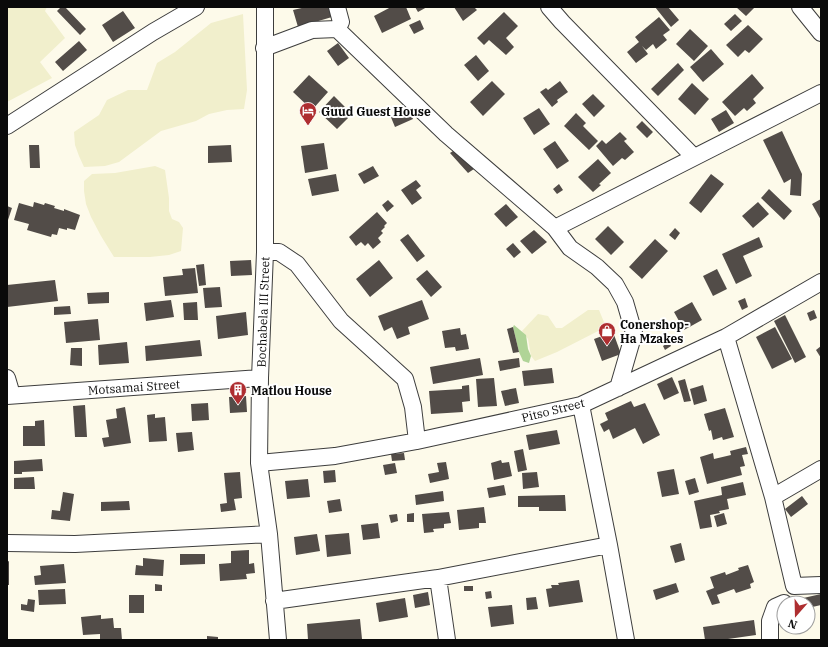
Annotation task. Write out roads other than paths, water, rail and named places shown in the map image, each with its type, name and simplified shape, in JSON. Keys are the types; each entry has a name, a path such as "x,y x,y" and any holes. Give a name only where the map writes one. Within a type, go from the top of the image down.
{"street":[{"path":"7,126 153,32 196,7"},
{"name":"Bochabela III Street","path":"265,7 265,252 260,378 259,463 269,534 278,640"},
{"path":"337,7 341,22 337,29"},
{"path":"549,7 694,157"},
{"path":"800,7 821,33"},
{"path":"264,48 312,30 337,29 446,134 555,228 570,248 597,267 615,284 625,302 634,333 618,388"},
{"path":"555,228 821,93"},
{"path":"265,252 279,252 297,264 341,321 405,379 413,407 417,441"},
{"name":"Pitso Street","path":"259,463 335,456 417,441 581,405 726,337 821,282"},
{"path":"726,337 773,497 794,586 791,595"},
{"path":"7,378 10,396"},
{"name":"Motsamai Street","path":"10,396 260,378"},
{"path":"581,405 610,545 626,640"},
{"path":"773,497 821,469"},
{"path":"7,543 75,544 269,534"},
{"path":"274,601 438,578 610,545"},
{"path":"438,578 447,640"},
{"path":"794,586 821,585"},
{"path":"770,640 770,621 774,607 776,606"}],"place":[{"name":"Guud Guest House","path":"308,126"},
{"name":"Conershop- Ha Mzakes","path":"607,346"},
{"name":"Matlou House","path":"238,405"}]}
